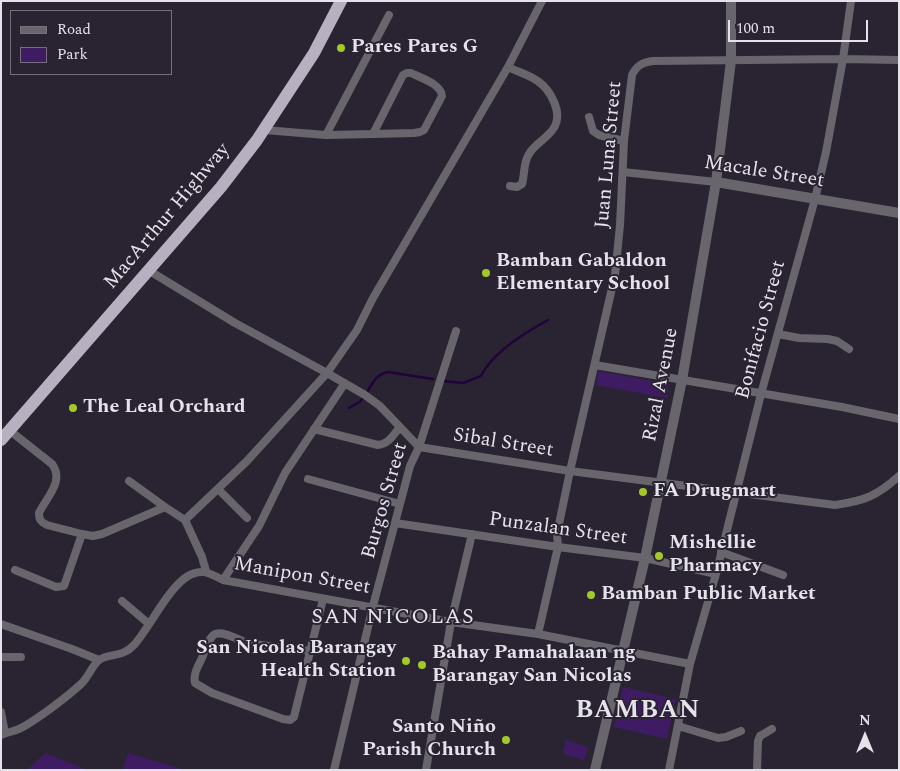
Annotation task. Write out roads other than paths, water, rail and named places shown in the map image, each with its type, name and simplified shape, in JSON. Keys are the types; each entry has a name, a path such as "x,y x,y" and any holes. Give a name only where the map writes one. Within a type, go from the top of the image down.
{"highway":[{"name":"MacArthur Highway","path":"5,435 220,187 264,130 314,53 341,1"}],"street":[{"path":"185,520 247,461 327,373 357,330 372,298 508,68 542,1"},
{"name":"Rizal Avenue","path":"595,770 645,558 682,380 716,182 731,61 731,1"},
{"name":"Bonifacio Street","path":"669,770 690,664 716,574 761,394 826,152 843,59 851,1"},
{"path":"326,135 388,15"},
{"path":"731,61 899,60"},
{"name":"Juan Luna Street","path":"538,634 558,547 557,534 570,471 615,275 620,225 624,140 632,75 636,67 642,62 731,61"},
{"path":"508,68 541,83 555,103 557,120 550,133 528,154 522,184 516,187 510,186"},
{"path":"264,130 326,135 373,134 420,132 424,130 442,96 442,92 438,87 411,73 403,75 373,134"},
{"path":"589,117 593,131 598,135 624,140"},
{"name":"Macale Street","path":"623,172 716,182 899,213"},
{"path":"148,270 235,323 345,383 380,406 419,447"},
{"name":"Burgos Street","path":"334,770 373,606 410,466 419,447 456,331"},
{"path":"778,334 799,338 828,339 837,341 849,349"},
{"path":"595,365 842,407 899,420"},
{"path":"223,580 259,526 285,473 345,383"},
{"path":"314,429 378,445 386,443 400,426"},
{"path":"5,435 56,468 57,479 39,514 41,522 47,525 93,536 102,534 165,507"},
{"name":"Sibal Street","path":"419,447 570,471 735,494 835,505 858,502 872,496 899,476"},
{"path":"308,479 400,504"},
{"path":"129,481 185,520 202,557 206,571"},
{"path":"218,489 247,518"},
{"name":"Punzalan Street","path":"395,523 645,558 716,574"},
{"path":"14,570 56,587 64,586 82,534"},
{"path":"426,770 451,622 472,534"},
{"path":"721,552 782,576"},
{"name":"Manipon Street","path":"99,660 127,651 150,624 178,584 188,576 206,571 223,580 323,599 373,606 451,622 538,634 690,664"},
{"path":"310,651 252,644 224,634 217,634 209,641 194,677 196,683 212,693 284,720 290,720 294,717 323,599"},
{"path":"122,601 150,624"},
{"path":"1,624 63,645 99,660 88,676 76,688 22,727 2,735"},
{"path":"1,657 21,657"},
{"path":"1,712 4,728 2,735"},
{"path":"678,726 718,738 726,737 741,730"},
{"path":"757,770 758,741 760,736 772,729"}],"waterway":[{"path":"443,381 463,383 481,376 486,367 501,351 548,320"},
{"path":"368,391 378,377 388,372 433,379"},
{"path":"349,408 361,401 363,397"}],"place":[{"name":"Pares Pares G","path":"341,48"},
{"name":"Bamban Gabaldon Elementary School","path":"486,273"},
{"name":"The Leal Orchard","path":"73,408"},
{"name":"FA Drugmart","path":"643,492"},
{"name":"Mishellie Pharmacy","path":"659,556"},
{"name":"Bamban Public Market","path":"591,595"},
{"name":"San Nicolas Barangay Health Station","path":"406,661"},
{"name":"Bahay Pamahalaan ng Barangay San Nicolas","path":"422,665"},
{"name":"Santo Niño Parish Church","path":"506,740"}],"district":[{"name":"SAN NICOLAS","path":"393,619"},
{"name":"BAMBAN","path":"638,712"}]}
